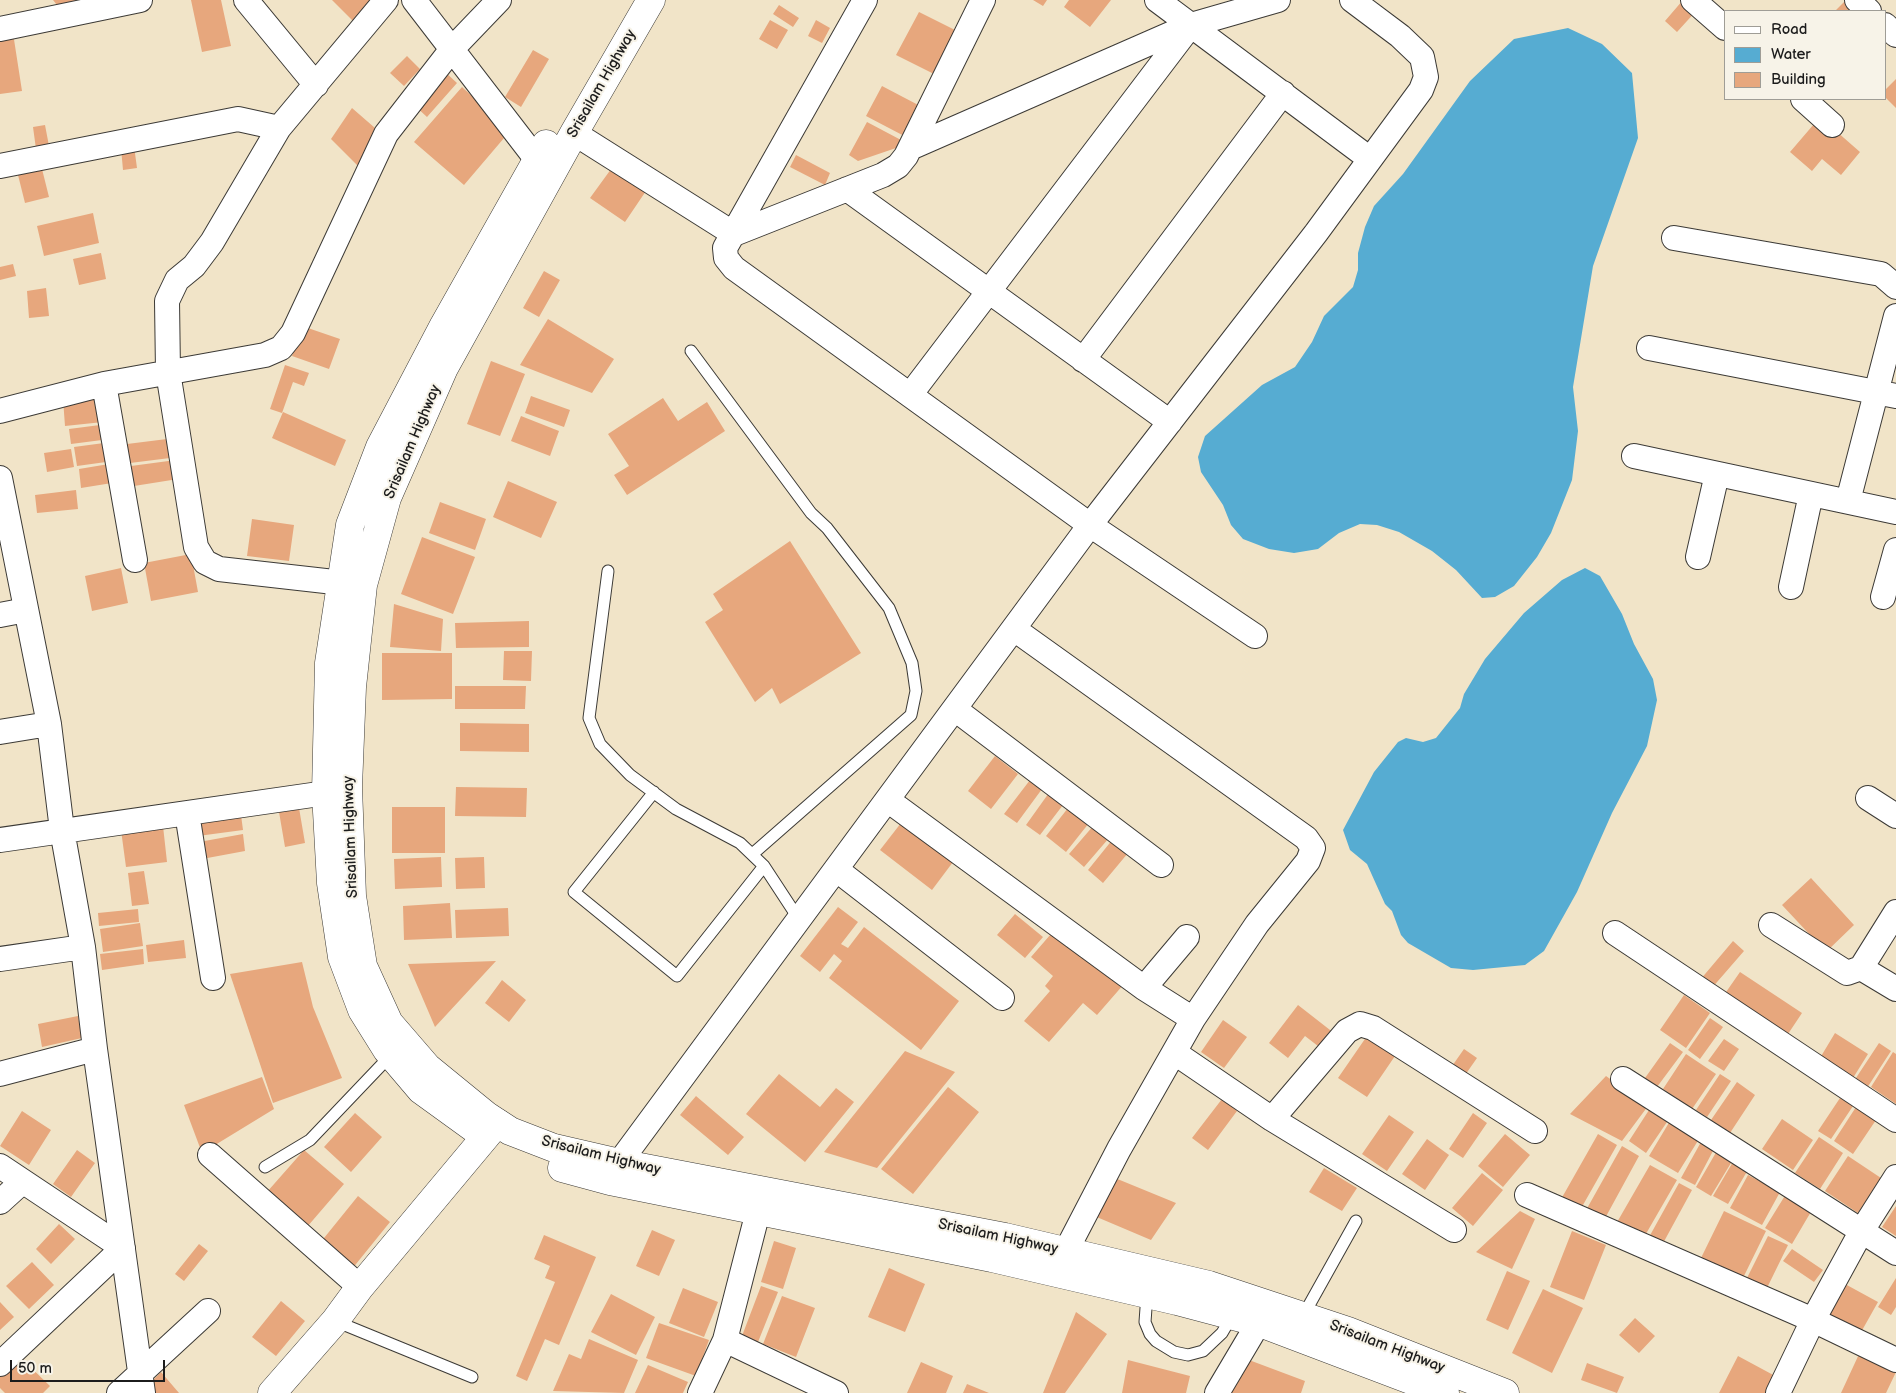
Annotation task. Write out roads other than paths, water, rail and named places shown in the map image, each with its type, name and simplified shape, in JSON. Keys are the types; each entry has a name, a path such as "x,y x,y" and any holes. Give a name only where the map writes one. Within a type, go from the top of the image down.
{"main road":[{"name":"Srisailam Highway","path":"630,0 444,325 380,447 350,525 343,583 329,663 337,790 363,966 390,1023 427,1067 492,1130 510,1131 554,1148 761,1201 1232,1316 1264,1314 1303,1316 1348,1331 1505,1393"},
{"name":"Srisailam Highway","path":"651,0 574,133 444,368 387,498 363,585 352,686 337,790 331,884 342,957 362,1010 392,1055 421,1090 560,1167 610,1182 761,1201 996,1235 1209,1285 1264,1314 1445,1393"},
{"path":"272,1393 335,1321 360,1287 492,1130"}],"street":[{"path":"0,29 140,0"},
{"path":"246,0 316,85"},
{"path":"343,583 219,570 204,562 196,547 168,372 167,301 177,280 194,266 212,242 279,128 386,0"},
{"path":"414,0 537,160"},
{"path":"0,411 104,384 265,355 282,348 293,333 386,134 452,49 499,0"},
{"path":"865,0 725,248 726,258 734,268 1090,525 1255,636"},
{"path":"734,234 847,189 898,166 910,148 983,0"},
{"path":"1157,0 1370,159"},
{"path":"910,148 1191,25 1278,0"},
{"path":"619,1164 889,801 1090,525 1421,90 1426,76 1422,57 1400,36 1352,0"},
{"path":"1693,0 1724,27"},
{"path":"1857,0 1868,10"},
{"path":"910,395 1191,25"},
{"path":"1886,26 1896,35"},
{"path":"1083,360 1283,94"},
{"path":"1804,100 1832,125"},
{"path":"0,166 238,119 279,128"},
{"path":"574,133 734,234"},
{"path":"847,189 1170,422"},
{"path":"1674,238 1881,274 1893,281"},
{"path":"1848,502 1887,394 1896,316"},
{"path":"1649,348 1887,394"},
{"path":"104,384 135,560"},
{"path":"1634,456 1896,512"},
{"path":"1698,557 1717,474"},
{"path":"0,478 50,724 62,830 83,947 94,1049 141,1382"},
{"path":"1791,587 1811,494"},
{"path":"1883,597 1896,550"},
{"path":"0,615 26,610"},
{"path":"1014,629 1298,832 1313,848 1308,861 1257,924 1193,1019 1119,1149 1066,1251"},
{"path":"956,710 1161,864"},
{"path":"0,732 50,724"},
{"path":"0,840 337,790"},
{"path":"1868,798 1896,816"},
{"path":"889,801 1144,988 1193,1019"},
{"path":"187,812 213,978"},
{"path":"837,870 1002,998"},
{"path":"1771,925 1847,973 1861,968 1896,912"},
{"path":"1615,933 1896,1120"},
{"path":"1144,988 1187,937"},
{"path":"0,959 83,947"},
{"path":"1861,968 1896,989"},
{"path":"1272,1119 1347,1031 1360,1024 1373,1028 1535,1131"},
{"path":"0,1074 94,1049"},
{"path":"1174,1053 1272,1119 1454,1230"},
{"path":"1623,1079 1896,1253"},
{"path":"210,1155 360,1287"},
{"path":"0,1166 123,1248"},
{"path":"1778,1393 1813,1320 1861,1232 1896,1177"},
{"path":"0,1202 22,1182"},
{"path":"1527,1196 1813,1320 1896,1360"},
{"path":"700,1393 725,1340 761,1201"},
{"path":"0,1364 123,1248"},
{"path":"119,1393 141,1382 208,1311"},
{"path":"1217,1393 1264,1314"},
{"path":"725,1340 836,1393"}],"lane":[{"path":"691,351 812,512 827,528 889,608 912,664 916,691 911,715 751,853"},
{"path":"608,571 589,718 600,744 630,775 676,809 740,843 764,866 800,921"},
{"path":"654,792 574,892 678,976 764,866"},
{"path":"265,1167 310,1140 392,1055"},
{"path":"1303,1316 1356,1221"},
{"path":"1147,1294 1146,1322 1150,1334 1156,1341 1174,1352 1188,1355 1203,1350 1222,1333 1232,1316"},
{"path":"335,1321 472,1377"}],"water":[{"path":"1568,28 1602,44 1632,73 1638,138 1593,266 1573,387 1578,431 1572,480 1551,533 1537,557 1514,586 1495,597 1482,598 1456,570 1432,551 1399,532 1377,525 1360,524 1339,533 1318,549 1294,553 1269,549 1243,539 1231,525 1223,505 1201,472 1198,457 1205,436 1262,385 1295,367 1312,342 1324,316 1353,287 1358,270 1358,253 1365,227 1374,206 1403,174 1470,81 1514,39"},
{"path":"1585,568 1600,576 1622,614 1634,644 1653,679 1657,700 1647,746 1612,813 1577,892 1544,951 1525,965 1473,970 1451,968 1408,943 1401,935 1392,911 1385,904 1367,864 1350,850 1343,830 1374,772 1398,742 1406,738 1423,742 1436,738 1460,708 1464,694 1485,659 1524,613 1562,580"}]}
